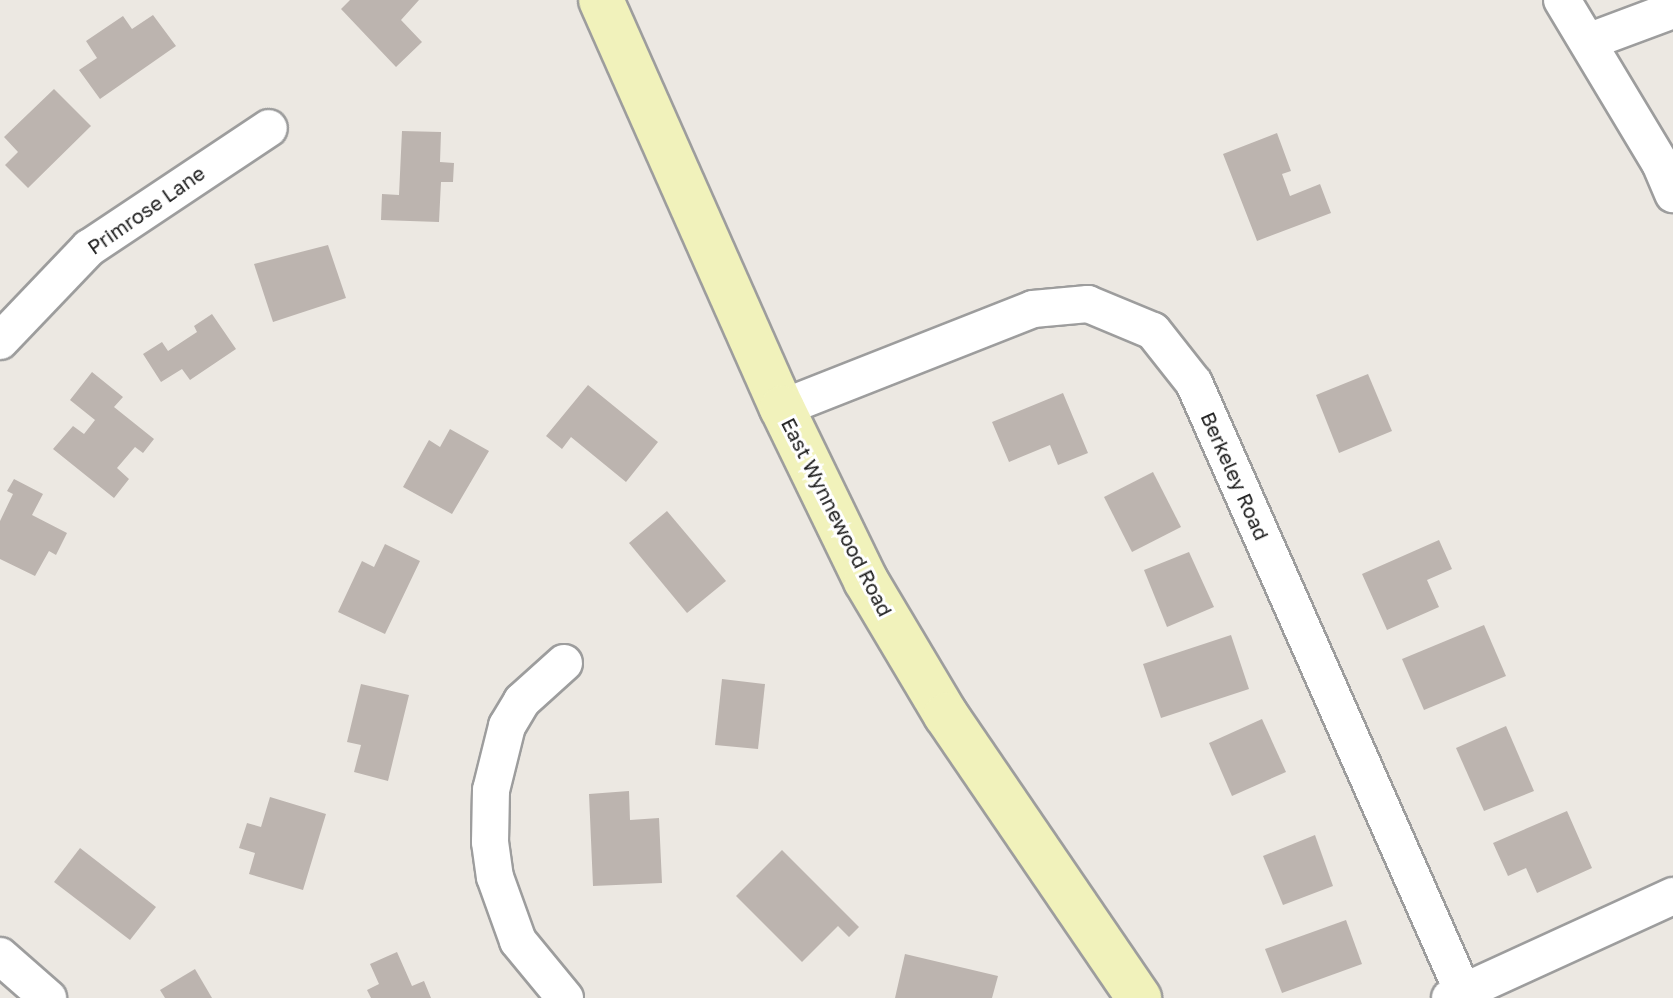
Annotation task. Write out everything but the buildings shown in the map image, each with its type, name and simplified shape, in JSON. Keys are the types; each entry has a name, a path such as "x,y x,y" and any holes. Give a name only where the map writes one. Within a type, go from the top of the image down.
{"street":[{"name":"East Wynnewood Road","path":"601,0 782,408 866,581 946,715 1139,998"},
{"path":"1562,0 1590,41 1673,194"},
{"path":"1590,41 1673,10"},
{"name":"Primrose Lane","path":"0,341 24,311 109,232 269,128"},
{"name":"Berkeley Road","path":"782,408 1033,309 1088,304 1153,331 1194,383 1457,995"},
{"path":"564,663 522,701 507,726 491,790 490,842 495,877 518,941 565,998"},
{"path":"1457,995 1673,896"},
{"path":"0,956 48,998"}]}
